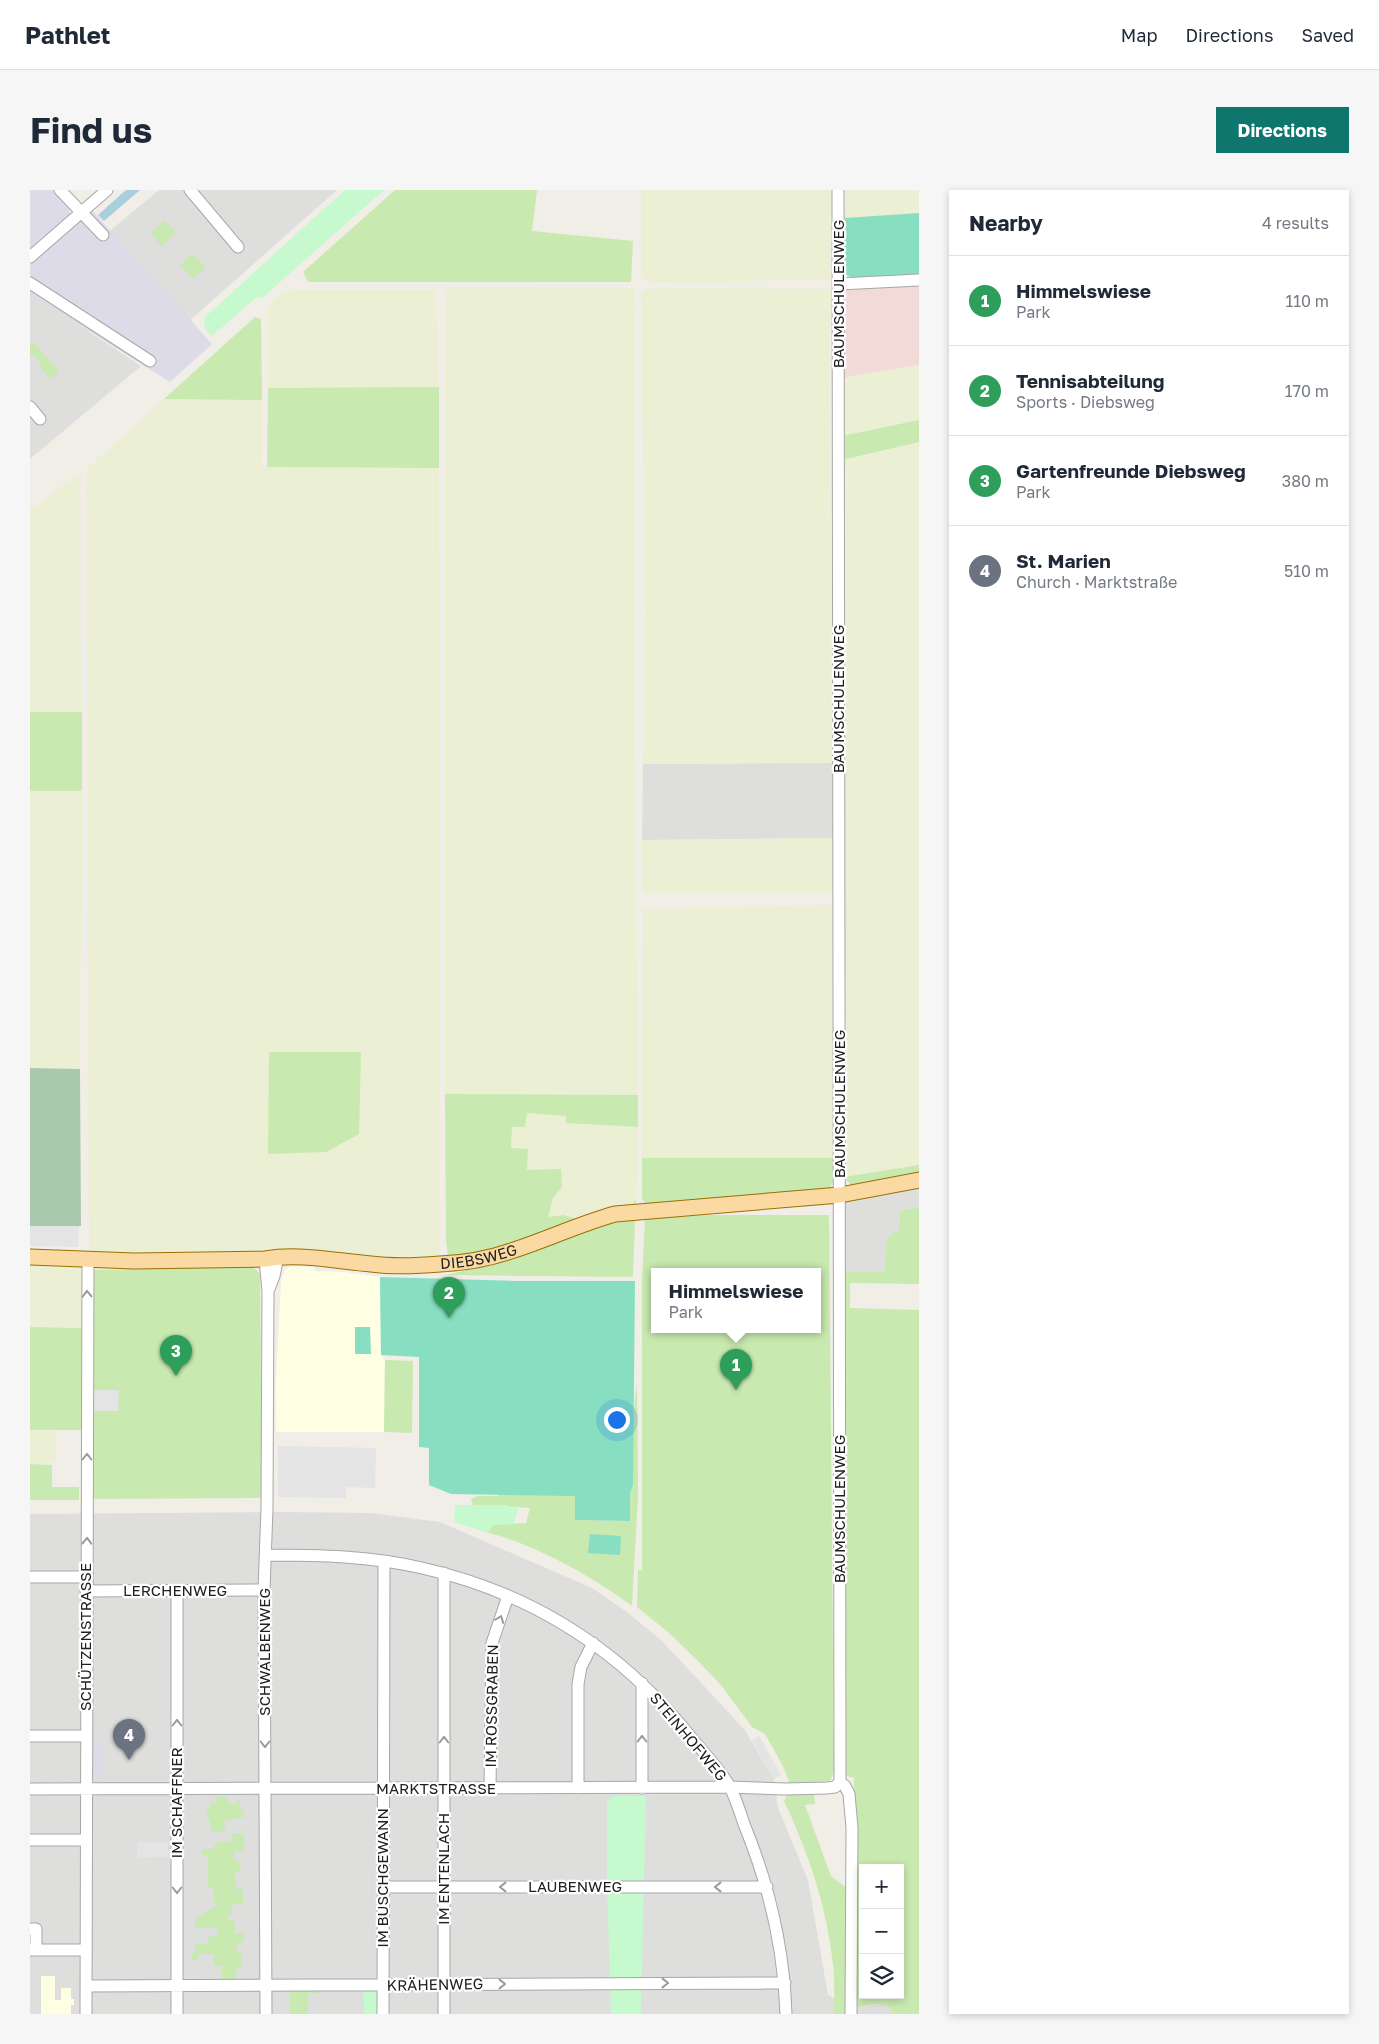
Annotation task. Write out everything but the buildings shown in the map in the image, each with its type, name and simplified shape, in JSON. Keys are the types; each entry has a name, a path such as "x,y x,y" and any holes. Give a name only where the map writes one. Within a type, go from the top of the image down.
{"main road":[{"name":"DIEBSWEG","path":"30,1257 134,1261 312,1258 386,1266 444,1264 510,1251 615,1214 840,1195 919,1180"}],"street":[{"path":"60,190 103,235"},
{"path":"30,257 107,190"},
{"path":"190,190 238,247"},
{"name":"BAUMSCHULENWEG","path":"838,190 840,1782 845,1786 848,1794 852,1828 851,2014"},
{"path":"839,284 919,280"},
{"path":"30,283 150,361"},
{"path":"30,407 40,419"},
{"name":"SCHÜTZENSTRASSE","path":"86,2014 85,1736 88,1259"},
{"name":"SCHWALBENWEG","path":"266,2014 264,1590 266,1555 268,1291 274,1276 270,1260"},
{"name":"STEINHOFWEG","path":"266,1555 342,1555 444,1573 536,1608 593,1643 642,1683 675,1717 729,1787 754,1848 767,1887 777,1929 785,1983 786,2014"},
{"name":"IM BUSCHGEWANN","path":"383,2014 384,1561"},
{"name":"IM ENTENLACH","path":"444,1573 444,2014"},
{"path":"30,1577 86,1577"},
{"name":"LERCHENWEG","path":"86,1591 264,1590"},
{"name":"IM SCHAFFNER","path":"176,2014 177,1591"},
{"name":"IM ROSSGRABEN","path":"490,1789 492,1643 508,1596"},
{"path":"578,1788 578,1684 581,1667 593,1643"},
{"path":"642,1683 642,1788"},
{"path":"30,1736 85,1736"},
{"name":"MARKTSTRASSE","path":"30,1789 729,1787 786,1789 835,1787 840,1782"},
{"path":"30,1840 86,1840"},
{"name":"LAUBENWEG","path":"383,1887 767,1887"},
{"path":"30,1929 36,1929 33,1950 86,1950"},
{"name":"KRÄHENWEG","path":"86,1986 785,1983"}],"shaded area":[{"path":"30,190 54,190 69,206 70,214 30,251"},
{"path":"159,190 337,190 188,322 106,234"},
{"path":"641,190 831,190 830,280 656,282 645,280 641,274"},
{"path":"845,190 919,190 919,213 845,218"},
{"path":"91,209 212,344 170,382 30,294 30,265"},
{"path":"919,283 919,365 841,378 842,293 853,287"},
{"path":"449,287 633,288 635,290 634,629 638,1095 445,1094 445,291"},
{"path":"644,289 831,289 829,370 833,763 643,764 645,610 641,292"},
{"path":"293,290 436,290 439,387 268,388 268,308 278,296"},
{"path":"30,293 141,366 30,459"},
{"path":"919,365 919,420 842,436 841,378"},
{"path":"164,399 262,400 261,467 439,468 440,1256 437,1259 410,1260 268,1250 189,1255 89,1254 87,469"},
{"path":"919,442 919,1165 844,1177 842,460"},
{"path":"77,475 80,478 81,711 30,712 30,510"},
{"path":"833,763 835,838 642,840 643,764"},
{"path":"30,791 82,791 80,1069 30,1068"},
{"path":"835,838 836,893 643,893 642,840"},
{"path":"836,905 834,1158 642,1158 643,909"},
{"path":"30,1068 80,1069 81,1226 30,1226"},
{"path":"526,1113 566,1116 567,1123 638,1127 637,1188 636,1199 632,1205 576,1219 564,1215 547,1218 553,1198 562,1187 526,1170 511,1148 512,1126"},
{"path":"919,1188 919,1207 900,1210 899,1229 887,1238 884,1273 844,1271 845,1202"},
{"path":"30,1226 79,1226 78,1247 30,1246"},
{"path":"30,1262 82,1268 82,1327 30,1327"},
{"path":"290,1266 315,1267 314,1271 345,1272 380,1277 381,1355 385,1360 384,1432 276,1432 276,1377 281,1282 284,1271"},
{"path":"91,1390 119,1390 118,1411 91,1411"},
{"path":"30,1430 56,1430 55,1462 30,1464"},
{"path":"278,1446 376,1448 375,1488 346,1487 346,1498 278,1497"},
{"path":"370,1513 440,1522 592,1588 627,1612 662,1641 744,1729 774,1779 778,1808 808,1880 828,1995 854,2009 882,2003 888,2005 892,2010 892,2014 30,2014 30,1514"},
{"path":"759,1736 781,1775 774,1779 752,1741"},
{"path":"90,1742 104,1742 104,1777 90,1777"},
{"path":"137,1842 168,1842 168,1857 137,1858"},
{"path":"41,1976 55,1976 55,2000 61,2000 61,1988 71,1988 71,1999 74,1999 74,2005 71,2005 71,2014 41,2014"}],"green space":[{"path":"345,190 384,190 261,299 258,296 212,336 205,329 204,318"},
{"path":"395,190 537,190 532,231 633,241 631,282 308,282 303,272"},
{"path":"919,213 919,275 854,279 845,274 845,218"},
{"path":"165,220 176,233 162,246 150,233"},
{"path":"192,253 206,267 193,279 180,265"},
{"path":"255,317 261,319 262,400 164,399"},
{"path":"33,342 59,371 51,379 39,366 41,363 34,355 30,356 30,345"},
{"path":"439,387 439,468 267,467 268,388"},
{"path":"919,420 919,442 842,460 842,436"},
{"path":"30,712 82,712 82,791 30,791"},
{"path":"269,1052 361,1052 359,1134 326,1152 268,1154"},
{"path":"445,1094 638,1095 638,1127 566,1123 566,1116 527,1113 525,1127 512,1127 511,1148 528,1149 527,1170 561,1169 562,1187 553,1198 548,1217 564,1215 576,1219 602,1210 632,1205 636,1199 635,1205 631,1208 483,1254 448,1257 446,1240"},
{"path":"642,1158 834,1158 834,1179 829,1190 647,1206 642,1198"},
{"path":"919,1165 919,1176 852,1186 844,1177"},
{"path":"919,1207 919,1284 850,1283 850,1308 919,1310 919,2014 892,2014 892,2010 879,2004 854,2009 854,1778 847,1776 845,1766 844,1271 884,1272 887,1238 899,1229 900,1210"},
{"path":"711,1215 829,1215 834,1772 830,1781 790,1784 783,1766 765,1734 752,1727 721,1685 697,1660 669,1633 637,1607 638,1570 642,1570 642,1279 645,1218"},
{"path":"635,1220 633,1277 446,1275 501,1262 607,1224"},
{"path":"253,1267 260,1274 262,1498 90,1499 89,1278 95,1270"},
{"path":"380,1277 517,1281 635,1281 633,1485 630,1493 630,1521 575,1520 575,1496 451,1494 429,1485 429,1448 419,1447 419,1357 381,1355"},
{"path":"30,1327 82,1328 83,1430 30,1430"},
{"path":"355,1327 370,1327 371,1354 355,1354"},
{"path":"385,1360 413,1361 412,1433 384,1432"},
{"path":"637,1382 638,1495 632,1606 582,1573 544,1553 488,1533 492,1525 526,1523 530,1508 473,1505 471,1499 478,1496 498,1496 500,1483 629,1453","holes":["630,1493 630,1521 575,1520 575,1496"]},
{"path":"30,1464 52,1465 52,1487 79,1487 79,1500 30,1500"},
{"path":"455,1505 507,1505 510,1508 518,1508 514,1524 493,1525 488,1533 454,1522"},
{"path":"590,1534 621,1536 620,1555 588,1553"},
{"path":"814,1793 815,1804 805,1805 831,1876 847,1888 846,2014 834,2014 834,1970 826,1922 815,1880 801,1840 784,1801 788,1794"},
{"path":"216,1796 226,1796 227,1803 237,1803 240,1797 240,1809 243,1809 244,1817 224,1821 225,1832 213,1832 210,1819 207,1818 207,1809 210,1808 210,1803 216,1803"},
{"path":"613,1796 646,1796 641,2014 611,2014 607,1886 607,1802"},
{"path":"232,1833 244,1834 244,1850 234,1852 234,1860 241,1862 240,1872 235,1872 236,1889 243,1889 243,1903 232,1904 232,1914 227,1915 227,1920 235,1921 235,1934 244,1934 244,1940 241,1941 241,1944 236,1945 237,1952 242,1952 242,1966 237,1968 235,1980 222,1980 222,1966 213,1966 213,1954 198,1954 198,1960 192,1960 192,1953 195,1952 195,1944 208,1944 208,1937 217,1936 217,1928 195,1927 196,1917 201,1917 201,1914 222,1904 214,1903 213,1888 208,1887 208,1856 201,1855 201,1849 213,1849 217,1842 231,1842"},
{"path":"290,1988 320,1989 320,1993 308,1993 308,2014 292,2014 290,2011"},
{"path":"363,1988 379,1988 379,2014 364,2014"}],"water":[{"path":"126,190 140,190 104,221 98,215"}],"place":[{"name":"Tennisabteilung","path":"449,1318"},
{"name":"Gartenfreunde Diebsweg","path":"176,1376"},
{"name":"Himmelswiese","path":"736,1390"},
{"name":"St. Marien","path":"129,1760"}]}
